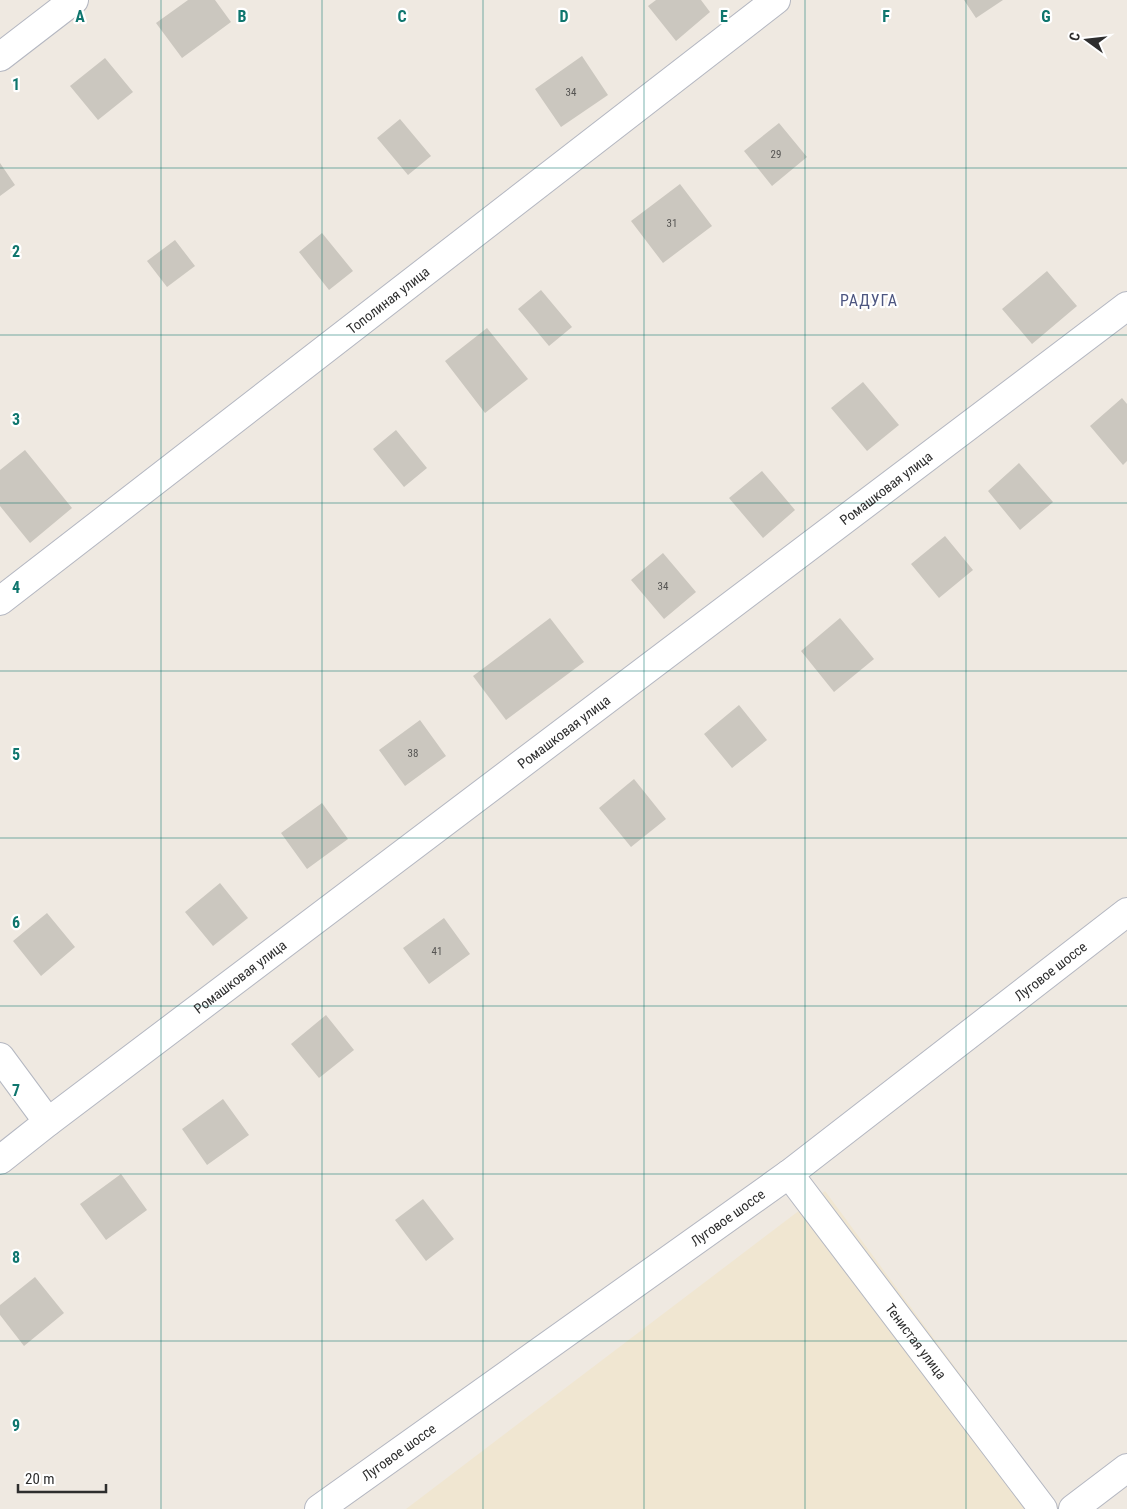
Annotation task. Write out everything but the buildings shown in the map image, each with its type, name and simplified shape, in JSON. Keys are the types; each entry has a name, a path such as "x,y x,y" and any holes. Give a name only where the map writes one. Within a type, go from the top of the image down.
{"street":[{"path":"0,56 74,0"},
{"name":"Тополиная улица","path":"0,601 776,0"},
{"name":"Ромашковая улица","path":"0,1160 1127,306"},
{"name":"Луговое шоссе","path":"319,1509 789,1174 1127,912"},
{"path":"0,1057 48,1122"},
{"name":"Тенистая улица","path":"789,1174 1043,1509"},
{"path":"1073,1509 1127,1468"}],"shaded area":[{"path":"825,1191 1060,1509 406,1509"}],"district":[{"name":"РАДУГА","path":"869,300"}]}
